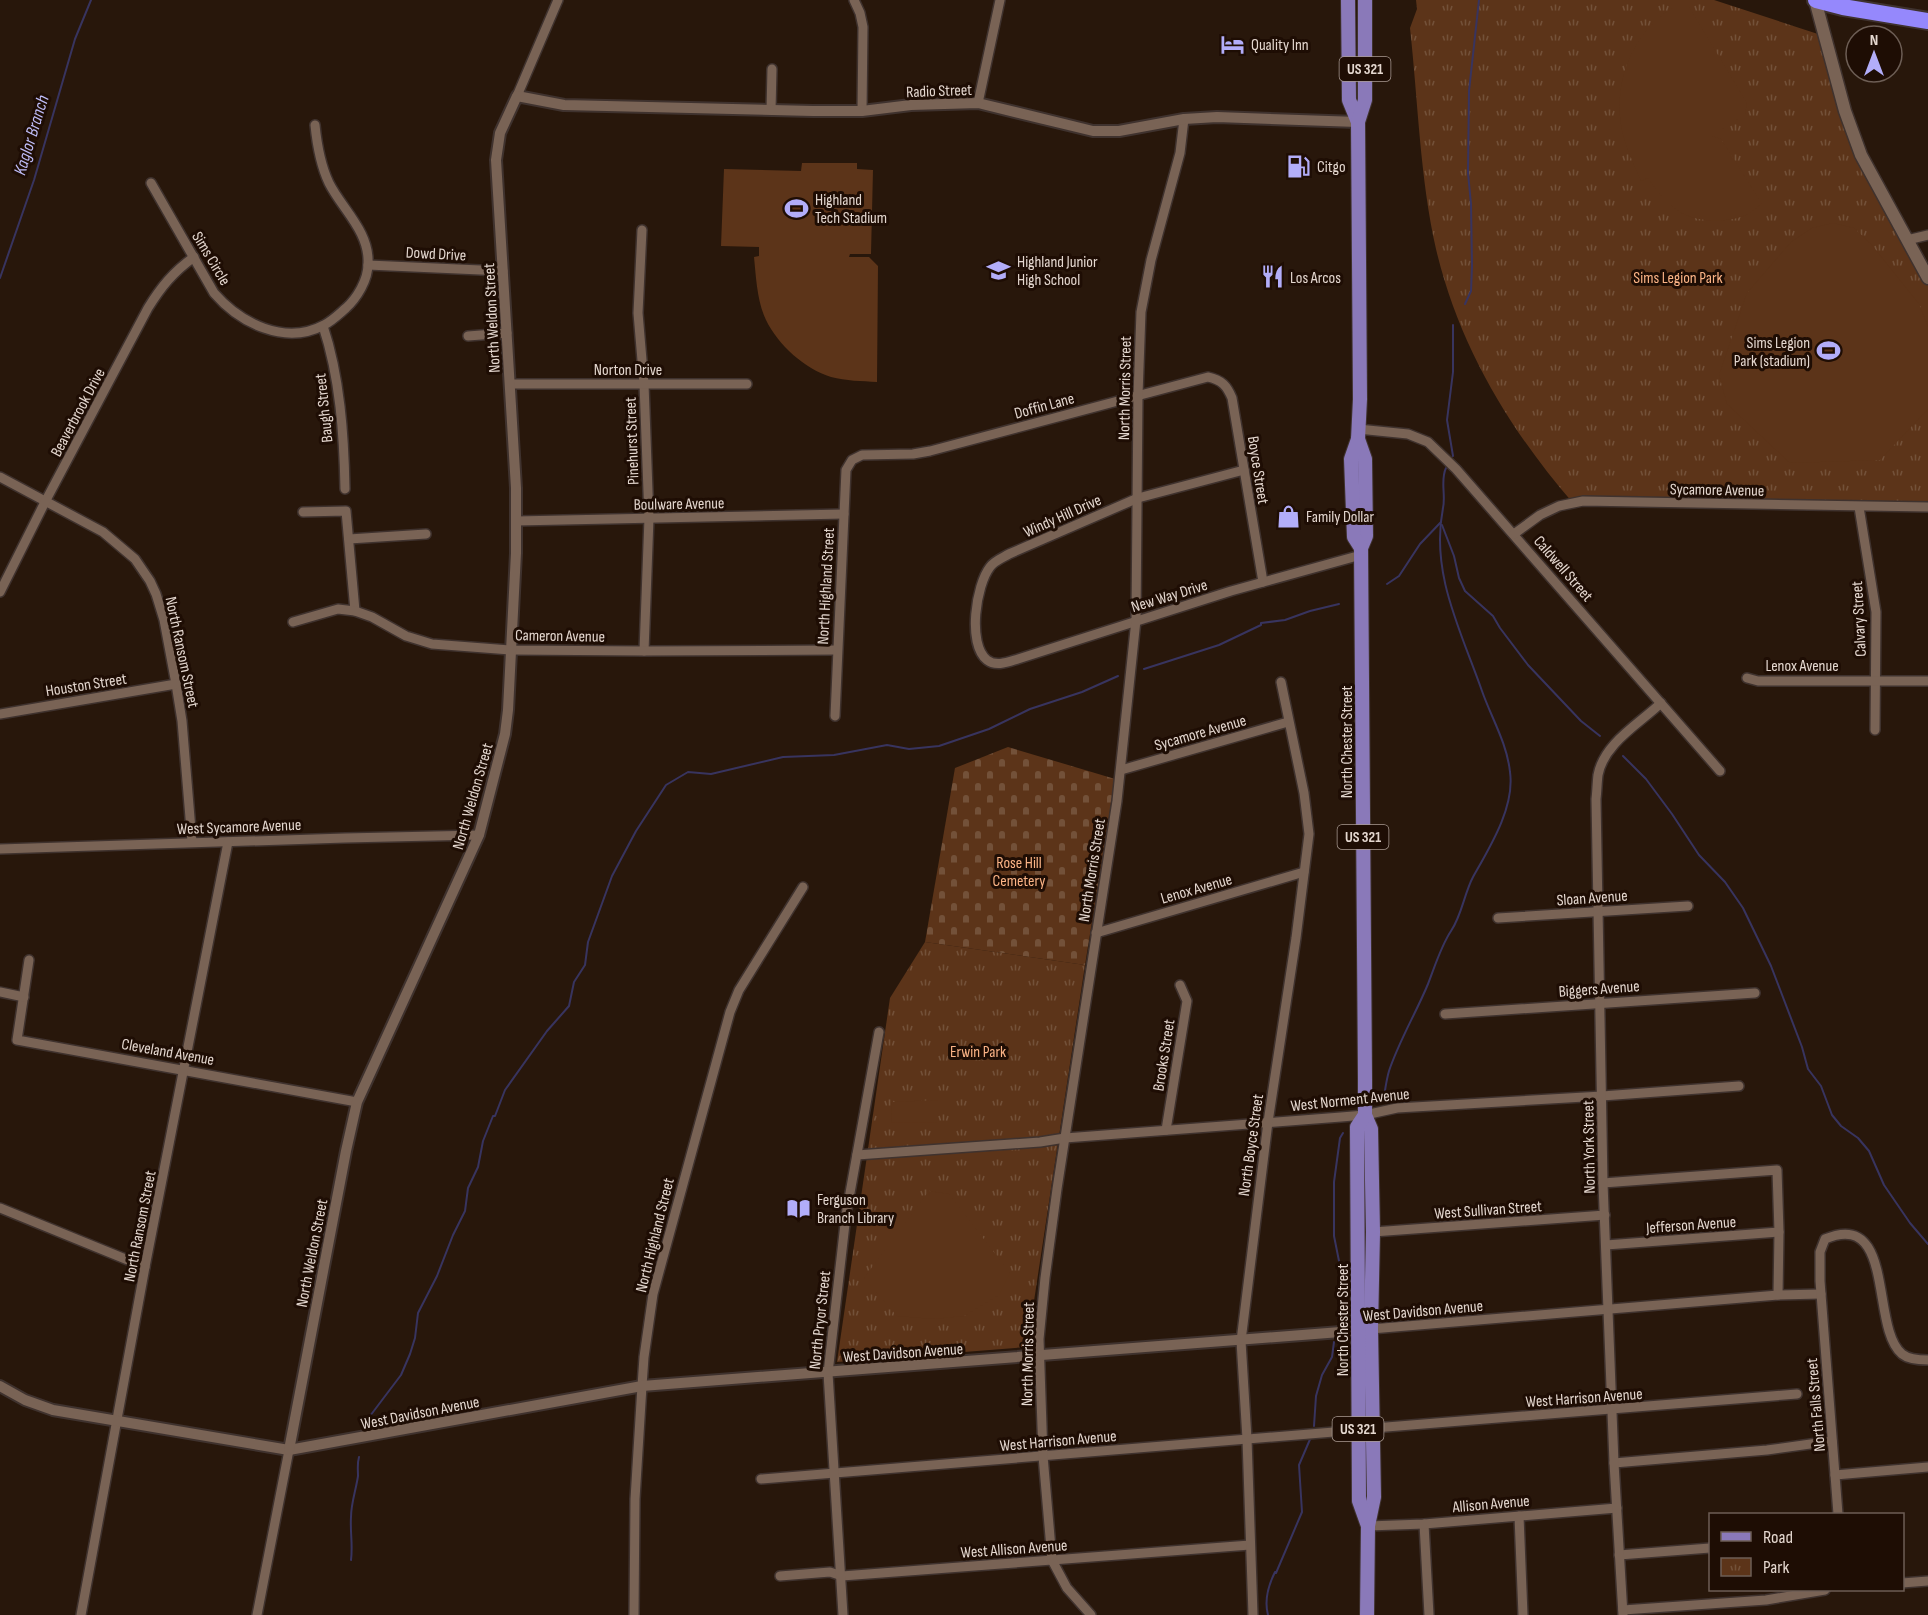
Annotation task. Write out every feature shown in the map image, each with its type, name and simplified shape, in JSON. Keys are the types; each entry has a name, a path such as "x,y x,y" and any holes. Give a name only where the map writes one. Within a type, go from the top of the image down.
{"highway":[{"path":"1815,0 1928,21"}],"main road":[{"name":"North Chester Street","path":"1348,0 1349,100 1358,122"},
{"name":"North Chester Street","path":"1365,0 1365,100 1358,122 1358,434 1365,459 1366,536 1361,551 1365,1115 1371,1129 1373,1232 1358,1430 1359,1501 1368,1526"},
{"path":"1815,0 1845,111 1861,154 1928,278"},
{"name":"North Chester Street","path":"1365,1115 1357,1127 1365,1330 1374,1428 1374,1497 1368,1526 1367,1615"}],"street":[{"name":"North Weldon Street","path":"257,1615 345,1151 357,1102 479,836 505,734 512,650 516,521 496,160 500,133 558,0"},
{"path":"854,0 863,27 862,111"},
{"path":"978,103 1000,0"},
{"path":"771,110 772,69"},
{"name":"Radio Street","path":"517,96 564,105 771,110 862,111 911,105 978,103 1093,130 1119,131 1184,119 1228,117 1358,122"},
{"name":"North Morris Street","path":"1091,1615 1067,1588 1052,1560 1043,1456 1039,1356 1045,1278 1121,770 1136,621 1141,312 1151,260 1180,153 1184,119"},
{"path":"315,125 318,150 329,184 359,230 369,265 363,286 350,304 324,326"},
{"name":"Sims Circle","path":"151,183 214,293 227,308 241,318 270,331 289,332 324,326"},
{"name":"Pinehurst Street","path":"642,230 638,314 644,384 649,518 644,651"},
{"path":"1907,240 1928,235"},
{"name":"Beaverbrook Drive","path":"0,592 45,502 163,284 177,269 194,257"},
{"name":"Dowd Drive","path":"369,265 503,271"},
{"name":"Baugh Street","path":"324,326 334,364 345,468 345,489"},
{"path":"468,336 507,333"},
{"name":"Doffin Lane","path":"852,460 862,455 913,454 930,451 1208,377 1218,379 1228,387 1232,398"},
{"name":"Norton Drive","path":"510,384 747,384"},
{"name":"Boyce Street","path":"1232,398 1263,582"},
{"name":"Caldwell Street","path":"1358,434 1408,434 1428,442 1456,469 1514,534 1720,771"},
{"name":"North Highland Street","path":"835,716 846,470 852,460"},
{"name":"Windy Hill Drive","path":"987,660 980,652 975,623 978,594 988,569 994,562 1138,498 1244,470"},
{"name":"North Ransom Street","path":"0,477 103,532 125,549 143,569 153,587 161,607 182,721 192,842"},
{"name":"Sycamore Avenue","path":"1514,534 1540,515 1559,506 1583,501 1928,507"},
{"name":"Calvary Street","path":"1859,507 1876,612 1875,730"},
{"path":"303,512 346,511 355,611"},
{"name":"Boulware Avenue","path":"516,521 844,514"},
{"path":"349,539 426,534"},
{"name":"New Way Drive","path":"987,660 999,664 1018,660 1361,551"},
{"name":"Cameron Avenue","path":"293,622 338,609 355,611 372,617 406,636 432,644 512,650 837,650"},
{"name":"Lenox Avenue","path":"1747,678 1758,681 1928,681"},
{"name":"North Boyce Street","path":"1253,1615 1241,1341 1268,1122 1309,834 1281,682"},
{"name":"Houston Street","path":"0,714 176,684"},
{"name":"North York Street","path":"1623,1612 1607,1310 1596,799 1598,774 1602,764 1620,739 1661,703"},
{"name":"Sycamore Avenue","path":"1121,770 1288,722"},
{"name":"West Sycamore Avenue","path":"0,849 479,836"},
{"name":"North Ransom Street","path":"81,1615 228,842"},
{"name":"Lenox Avenue","path":"1096,933 1304,872"},
{"name":"North Highland Street","path":"634,1615 635,1499 644,1357 660,1266 730,1012 739,990 803,887"},
{"name":"Sloan Avenue","path":"1498,918 1688,906"},
{"path":"0,992 24,997 29,960"},
{"name":"Brooks Street","path":"1166,1130 1187,1001 1180,985"},
{"name":"Biggers Avenue","path":"1445,1014 1755,993"},
{"name":"Cleveland Avenue","path":"24,997 17,1040 357,1102"},
{"name":"North Pryor Street","path":"843,1615 828,1373 846,1215 879,1032"},
{"name":"West Norment Avenue","path":"857,1155 1365,1115 1398,1108 1739,1086"},
{"path":"1603,1184 1777,1170 1778,1294"},
{"path":"0,1208 146,1267"},
{"name":"West Sullivan Street","path":"1373,1232 1605,1215"},
{"name":"Jefferson Avenue","path":"1606,1245 1779,1232"},
{"name":"North Falls Street","path":"1838,1513 1821,1294 1820,1252 1825,1239 1837,1234 1848,1233 1857,1236 1869,1248 1896,1348 1903,1355 1928,1360"},
{"name":"West Davidson Avenue","path":"0,1386 41,1407 289,1450 642,1386 1241,1341 1778,1294 1821,1294"},
{"name":"West Harrison Avenue","path":"1374,1428 1797,1394"},
{"name":"West Harrison Avenue","path":"761,1479 1358,1430"},
{"path":"1614,1463 1767,1450 1832,1441"},
{"path":"1835,1475 1928,1467 1928,1476"},
{"name":"Allison Avenue","path":"1368,1526 1424,1524 1617,1508"},
{"path":"1519,1516 1523,1615"},
{"path":"1424,1524 1429,1615"},
{"name":"West Allison Avenue","path":"780,1576 830,1572 842,1576 1250,1545"},
{"path":"1619,1555 1709,1548"},
{"path":"1904,1583 1928,1581"},
{"path":"1623,1612 1766,1600 1819,1591"}],"green space":[{"name":"Sims Legion Park","path":"1416,0 1714,0 1824,36 1845,111 1928,278 1928,507 1573,503 1528,446 1489,385 1458,319 1446,285 1436,249 1423,167 1410,28 1417,9"},
{"path":"1674,7 1689,7 1747,103 1745,114 1712,136 1721,139 1762,204 1742,217 1703,220 1677,210 1648,178 1641,181 1626,143 1620,119 1620,101 1627,64 1635,47 1646,32"},
{"path":"802,163 857,163 857,169 873,170 871,254 850,254 849,257 869,257 878,266 877,382 831,377 793,355 771,329 763,313 757,289 754,257 759,256 759,247 721,246 724,169 801,171"},
{"name":"Sims Legion Park (stadium)","path":"1833,223 1854,228 1871,244 1919,304 1928,327 1928,409 1880,460 1790,463 1727,404 1719,375 1747,293 1791,242 1812,228"},
{"name":"Rose Hill Cemetery","path":"1008,747 1115,779 1085,965 925,942 955,768"},
{"name":"Erwin Park","path":"925,942 1085,965 1027,1347 837,1362 890,998"},
{"path":"938,1100 938,1122 892,1123 891,1102"},
{"path":"929,1191 949,1194 1010,1273 999,1295 964,1316 933,1319 897,1316 864,1278"}],"waterway":[{"name":"Kaglor Branch","path":"0,278 34,180 75,39 91,0"},
{"path":"1465,304 1471,291 1472,266 1468,173 1469,91 1479,0"},
{"path":"1453,325 1453,372 1447,420 1453,456"},
{"path":"1383,1102 1393,1060 1441,950 1455,925 1470,884 1500,826 1511,785 1506,751 1457,624 1444,579 1440,532 1444,503 1443,477 1446,468"},
{"path":"1387,584 1399,576 1420,544 1441,522"},
{"path":"1442,525 1465,591 1493,616 1528,665 1581,721 1600,736"},
{"path":"1144,669 1219,645 1261,623 1285,620 1339,604"},
{"path":"370,1416 401,1375 410,1354 415,1338 418,1313 465,1211 468,1188 478,1167 483,1141 505,1090 547,1031 569,1006 574,982 585,965 588,942 612,876 636,831 666,785 688,772 711,774 783,757 834,755 887,745 909,749 939,746 989,729 1030,709 1082,692 1118,676"},
{"path":"1623,756 1646,779 1699,855 1725,882 1743,908 1771,966 1808,1069 1821,1086 1832,1115 1869,1151 1884,1185 1910,1223 1928,1244"},
{"path":"1338,1318 1343,1281 1334,1236 1334,1182 1340,1138 1343,1133"},
{"path":"1314,1426 1316,1396 1322,1375 1332,1357 1334,1342"},
{"path":"1268,1615 1267,1593 1270,1583 1302,1512 1299,1465 1311,1437"},
{"path":"351,1560 351,1512 359,1457"}],"place":[{"name":"Quality Inn","path":"1233,44"},
{"name":"Citgo","path":"1299,166"},
{"name":"Highland Tech Stadium","path":"797,208"},
{"name":"Highland Junior High School","path":"999,270"},
{"name":"Los Arcos","path":"1272,277"},
{"name":"Sims Legion Park (stadium)","path":"1828,351"},
{"name":"Family Dollar","path":"1288,516"},
{"name":"Ferguson Branch Library","path":"799,1208"}]}
